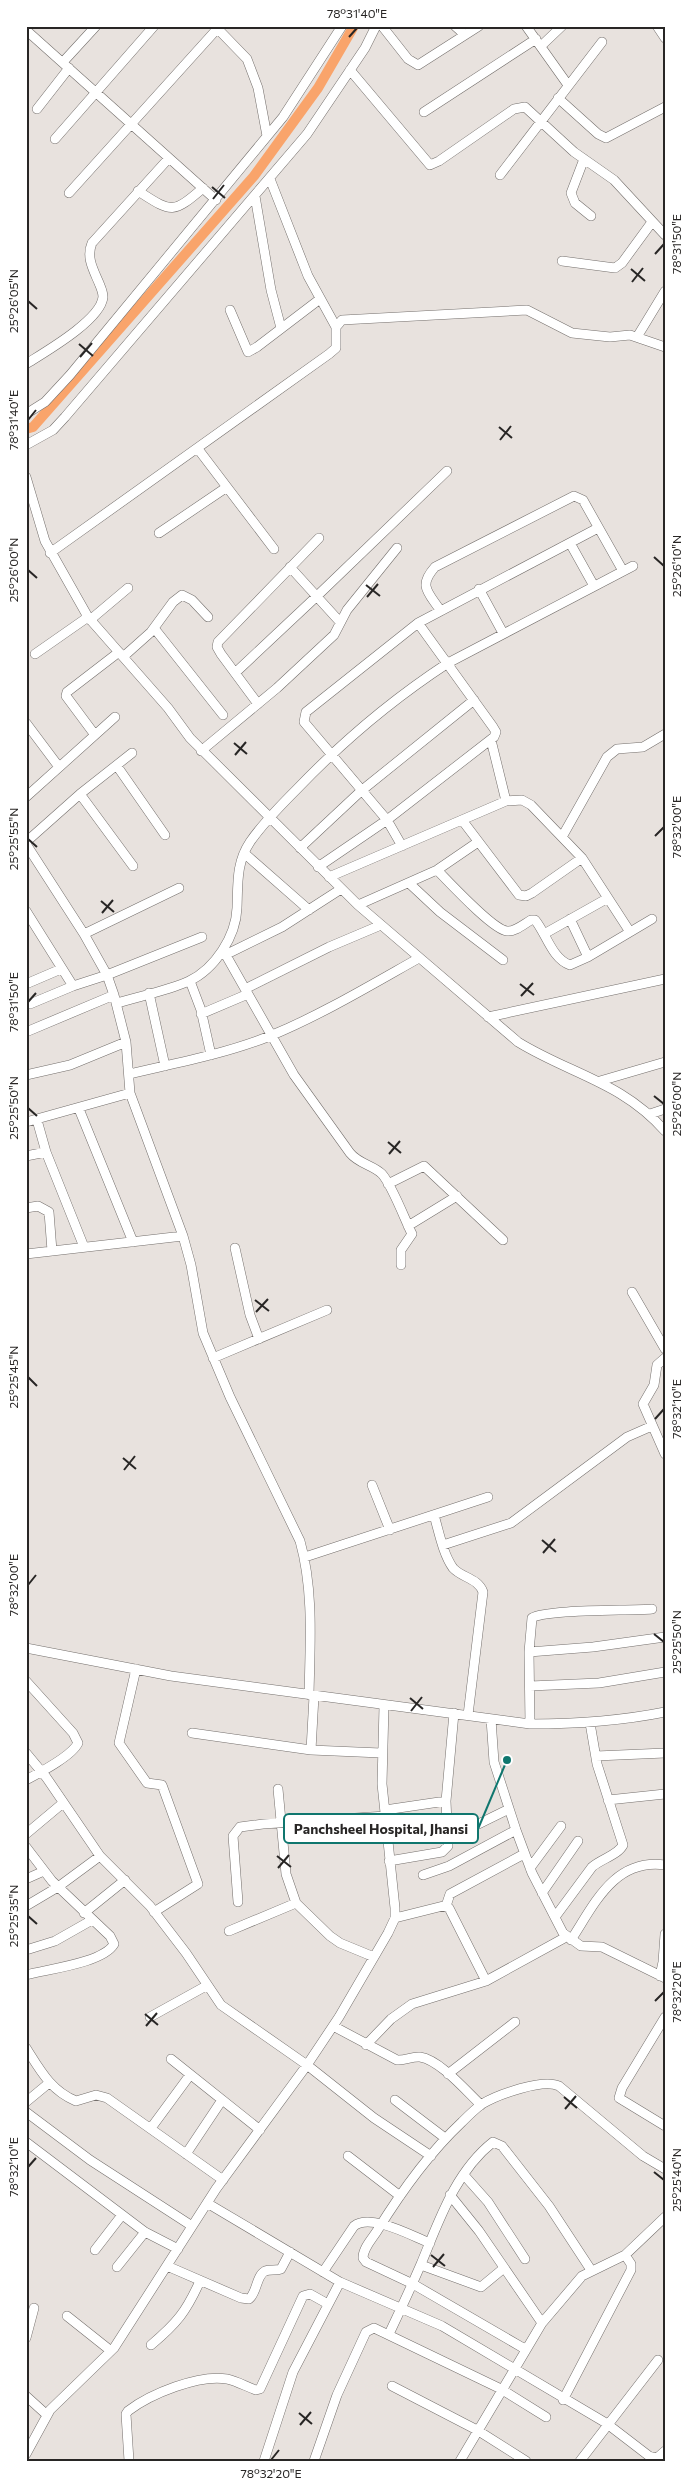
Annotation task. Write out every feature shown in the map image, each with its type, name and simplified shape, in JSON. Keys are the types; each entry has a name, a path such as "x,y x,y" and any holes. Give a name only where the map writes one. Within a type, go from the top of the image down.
{"street":[{"path":"37,108 66,65 96,26"},
{"path":"54,139 154,26"},
{"path":"26,414 46,402 70,375 216,200 267,136 317,68 332,39 342,26"},
{"path":"26,445 53,430 256,196 307,134 350,70 376,26"},
{"path":"382,26 408,59 418,65 479,26"},
{"path":"455,26 466,35"},
{"path":"526,26 568,85"},
{"path":"424,112 562,26"},
{"path":"657,26 665,38"},
{"path":"70,193 216,28 247,59 258,88 267,136"},
{"path":"26,30 216,200"},
{"path":"500,175 602,42"},
{"path":"350,70 430,165 439,161 520,106 529,109 584,159 614,180 665,235"},
{"path":"558,98 598,134 606,138 665,107"},
{"path":"26,364 67,337 100,307 103,298 102,290 89,259 89,250 92,243 169,158"},
{"path":"584,159 571,193 575,204 591,216"},
{"path":"50,553 329,354 337,344 336,327 308,276 270,179"},
{"path":"138,191 166,208 174,209 187,202 203,188"},
{"path":"256,196 271,290 281,328"},
{"path":"562,261 615,268 622,263 652,222"},
{"path":"637,337 665,291"},
{"path":"230,310 248,352 320,299"},
{"path":"336,327 342,320 527,310 572,333 637,337 665,347"},
{"path":"198,449 274,549"},
{"path":"234,673 318,596 447,471"},
{"path":"26,477 37,518 50,553 89,618 201,751 358,905 518,1042 532,1051 600,1081 650,1114 665,1131"},
{"path":"159,533 227,487"},
{"path":"440,610 427,590 425,580 435,567 574,496 583,500 623,571"},
{"path":"402,846 387,820 304,722 306,712 418,623 479,589 598,528"},
{"path":"258,704 221,654 217,647 218,642 319,538"},
{"path":"570,543 594,586"},
{"path":"201,751 258,704 334,635 347,610 397,548"},
{"path":"290,566 340,622"},
{"path":"401,1265 401,1250 412,1236 388,1184 380,1173 356,1160 350,1153 294,1074 270,1036 224,952 236,920 237,873 244,852 271,818 331,754 422,680 448,662 633,566"},
{"path":"35,654 89,618 128,588"},
{"path":"479,589 503,633"},
{"path":"95,735 66,696 67,692 154,628 173,602 182,595 192,600 208,617"},
{"path":"318,867 387,820 491,740 496,732 448,662 418,623"},
{"path":"154,628 223,715"},
{"path":"300,848 362,790 474,700"},
{"path":"26,796 115,717"},
{"path":"26,724 59,767"},
{"path":"562,837 607,757 613,751 643,746 665,734"},
{"path":"491,740 506,801"},
{"path":"132,753 80,794 26,843 84,934 107,976 116,999 126,1042 130,1093 191,1265 203,1332 230,1397 300,1541 305,1557 310,1620 311,1750"},
{"path":"116,766 165,835"},
{"path":"80,794 133,866"},
{"path":"329,877 506,801 522,800 531,806 582,858 630,932"},
{"path":"462,820 519,895 526,896 582,858"},
{"path":"358,905 410,884 437,870 478,842"},
{"path":"244,852 309,910"},
{"path":"437,870 501,929 507,931 514,930 531,920 535,920 556,954 566,964 575,964 652,919"},
{"path":"410,884 440,912 503,960"},
{"path":"84,934 179,888"},
{"path":"26,1032 116,999 149,993 190,981 224,952 282,927 341,889"},
{"path":"544,934 608,898"},
{"path":"27,914 73,986"},
{"path":"570,919 588,957"},
{"path":"201,1014 329,947 381,925"},
{"path":"30,1004 73,986 107,976 202,936"},
{"path":"129,1074 211,1055 270,1036 360,991 419,958"},
{"path":"26,984 61,968"},
{"path":"488,1017 665,978"},
{"path":"190,981 201,1014 211,1055"},
{"path":"149,993 165,1066"},
{"path":"26,1075 70,1065 126,1042"},
{"path":"600,1081 665,1062"},
{"path":"26,1122 79,1109 130,1093"},
{"path":"79,1109 133,1242"},
{"path":"650,1114 665,1109"},
{"path":"37,1120 46,1152 84,1247"},
{"path":"26,1156 46,1152"},
{"path":"388,1184 422,1166 503,1240"},
{"path":"408,1226 457,1196"},
{"path":"26,1208 38,1206 49,1212 52,1251"},
{"path":"26,1254 182,1236"},
{"path":"235,1248 250,1315 259,1339"},
{"path":"632,1292 665,1349"},
{"path":"213,1358 327,1310"},
{"path":"665,1358 657,1365 654,1385 644,1404 665,1454"},
{"path":"443,1545 511,1523 627,1436 652,1426"},
{"path":"372,1484 390,1530"},
{"path":"305,1557 488,1497"},
{"path":"434,1516 443,1545 454,1568 478,1584 483,1592 468,1715"},
{"path":"530,1724 530,1622 534,1616 572,1612 624,1612 652,1609"},
{"path":"529,1652 593,1647 665,1637"},
{"path":"26,1648 136,1669 312,1696 530,1724 590,1723 638,1718 665,1712"},
{"path":"136,1669 120,1743 147,1783 162,1785 198,1884 154,1912"},
{"path":"530,1686 599,1683 665,1672"},
{"path":"26,1681 78,1740 74,1749 42,1772 26,1780"},
{"path":"26,2454 47,2415 111,2351 207,2203 333,2026 395,1918 394,1887 385,1813 381,1753 384,1706"},
{"path":"390,1861 442,1852 448,1846 446,1802 454,1713"},
{"path":"491,1719 494,1762 524,1854 542,1893 568,1938 581,1946 602,1947 662,1977 665,1934"},
{"path":"555,1917 592,1867 622,1848 623,1842 608,1800 596,1756 590,1723"},
{"path":"192,1733 311,1750 381,1753"},
{"path":"26,1752 100,1856 154,1912 186,1953 206,1986 228,2011 307,2065 374,2118 431,2156"},
{"path":"596,1756 665,1752"},
{"path":"278,1789 286,1874 296,1903 335,1939 374,1957"},
{"path":"608,1800 665,1794"},
{"path":"238,1902 232,1836 240,1828 282,1822 385,1813 446,1802"},
{"path":"26,1834 63,1803"},
{"path":"448,1839 509,1809"},
{"path":"530,1868 561,1826"},
{"path":"423,1875 449,1866 516,1830"},
{"path":"542,1893 578,1841"},
{"path":"26,1847 58,1887 113,1940 112,1947 90,1960 26,1975"},
{"path":"486,1981 446,1906 450,1894 524,1854"},
{"path":"26,1906 58,1887 100,1856"},
{"path":"366,2045 391,2019 412,2004 486,1981 568,1938 608,1883 644,1866 665,1865"},
{"path":"26,1879 44,1871"},
{"path":"84,1912 125,1880"},
{"path":"229,1931 296,1903"},
{"path":"395,1918 446,1906"},
{"path":"26,1950 55,1941 92,1920"},
{"path":"150,2017 206,1986"},
{"path":"665,2017 622,2088 619,2098 665,2126"},
{"path":"448,2074 515,2022"},
{"path":"333,2026 397,2060 403,2061 417,2057 428,2060 448,2074 481,2105"},
{"path":"26,2048 49,2084 76,2101 96,2094 107,2098 223,2180"},
{"path":"171,2059 260,2130"},
{"path":"151,2128 190,2074"},
{"path":"525,2348 413,2284 366,2262 363,2258 364,2250 400,2196 431,2156 446,2138 481,2105 514,2092 545,2083 554,2084 643,2156 665,2169"},
{"path":"26,2102 49,2084"},
{"path":"186,2154 222,2100"},
{"path":"395,2100 446,2138"},
{"path":"26,2112 90,2160 192,2226"},
{"path":"26,2142 145,2232 178,2249"},
{"path":"388,2334 413,2284 450,2195 488,2146 498,2143 549,2206 591,2270"},
{"path":"348,2156 400,2196"},
{"path":"464,2175 488,2202 525,2259"},
{"path":"450,2195 479,2231 542,2323"},
{"path":"207,2203 340,2282 442,2326 514,2368 563,2400 608,2424 649,2456 656,2458 665,2451"},
{"path":"95,2250 122,2215"},
{"path":"460,2461 525,2348 542,2323 582,2276 625,2255 665,2217"},
{"path":"324,2272 356,2224 382,2223 430,2243"},
{"path":"117,2267 145,2232"},
{"path":"167,2266 241,2298 251,2298 262,2274 268,2270 282,2269 290,2252"},
{"path":"563,2400 631,2270 631,2264 625,2255"},
{"path":"421,2265 481,2287 504,2268"},
{"path":"151,2345 182,2316 200,2281"},
{"path":"264,2461 293,2372 340,2282"},
{"path":"129,2461 126,2414 128,2411 158,2393 196,2381 228,2379 256,2390 260,2389 303,2296 310,2294 328,2304"},
{"path":"26,2338 34,2308"},
{"path":"67,2316 111,2351"},
{"path":"314,2461 337,2394 366,2332 374,2328 501,2389 546,2417"},
{"path":"580,2461 658,2360"},
{"path":"392,2386 477,2430 526,2461"},
{"path":"26,2396 47,2415"}],"waterway":[{"path":"26,429 33,427 254,176 318,88 354,26"}],"place":[{"name":"Panchsheel Hospital, Jhansi","path":"507,1760"}]}
